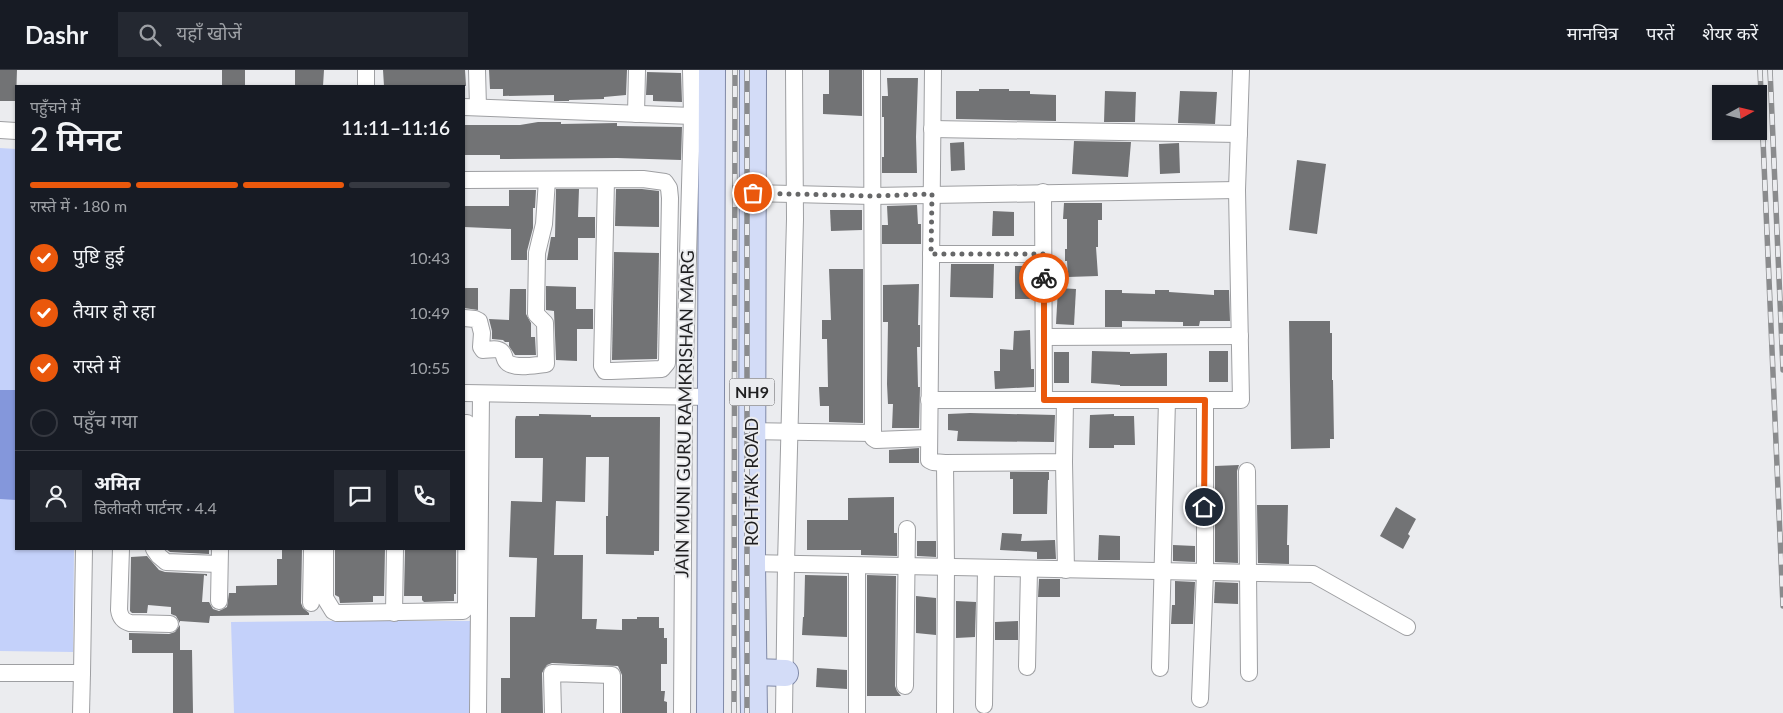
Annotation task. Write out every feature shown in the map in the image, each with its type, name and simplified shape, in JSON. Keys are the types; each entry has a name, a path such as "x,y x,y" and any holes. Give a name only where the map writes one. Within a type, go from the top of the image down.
{"main road":[{"name":"NH9","path":"710,713 712,70"},
{"name":"ROHTAK ROAD","path":"753,70 752,563 754,713"},
{"path":"754,672 785,673"}],"street":[{"path":"366,70 366,85"},
{"path":"478,70 471,107 692,116"},
{"path":"636,114 637,70"},
{"name":"JAIN MUNI GURU RAMKRISHAN MARG","path":"682,713 684,396 692,116 691,70"},
{"path":"784,713 795,194 794,70"},
{"path":"872,70 873,438 876,440 928,438"},
{"path":"933,70 929,460 945,463 1064,462"},
{"path":"929,400 1240,400 1237,190 1241,70"},
{"path":"932,129 1239,134"},
{"path":"0,130 15,131"},
{"path":"465,180 661,180 690,182"},
{"path":"465,318 479,321 482,333 481,347 483,350 499,349 503,352 509,364 546,364 545,323 536,314 537,253 544,224 547,180"},
{"path":"606,180 602,366 604,371 649,371 662,369 666,362 670,198 669,188 661,180"},
{"path":"753,193 872,196 1237,190"},
{"path":"1043,192 1044,400"},
{"path":"931,254 1044,254"},
{"path":"1044,337 1240,336"},
{"path":"465,394 711,397"},
{"path":"478,713 481,394"},
{"path":"1065,400 1066,570"},
{"path":"1160,668 1167,400"},
{"path":"1200,699 1205,572 1205,400"},
{"path":"326,550 325,598 332,611 338,613 394,613 463,611 466,608 467,423 465,423"},
{"path":"752,431 873,432"},
{"path":"944,713 945,463"},
{"path":"1247,470 1249,673"},
{"path":"905,686 907,529"},
{"path":"81,713 84,550"},
{"path":"121,550 119,610 122,618 130,623 170,624"},
{"path":"155,550 158,556 166,562 220,556 219,601"},
{"path":"311,603 312,550"},
{"path":"394,613 395,550"},
{"path":"752,563 1313,574 1406,627"},
{"path":"857,566 857,713"},
{"path":"984,705 986,568"},
{"path":"1027,666 1029,569"},
{"path":"0,673 82,673"},
{"path":"553,713 552,673 612,675 612,713"}],"shaded area":[{"path":"0,148 15,149 15,550 74,550 73,652 0,651"},
{"path":"479,621 478,713 234,713 231,622"}],"water":[{"path":"0,390 15,390 15,500 0,499"}],"building":[{"path":"0,70 17,70 15,101 0,101"},
{"path":"222,70 245,70 245,85 222,85"},
{"path":"295,70 324,70 323,85 295,85"},
{"path":"383,70 465,70 466,86 384,85"},
{"path":"489,70 627,70 626,95 604,97 604,99 569,101 554,101 554,95 503,96 503,89 490,89"},
{"path":"829,70 862,70 862,116 823,114 823,94 829,94"},
{"path":"647,72 681,73 682,102 653,101 653,95 646,95"},
{"path":"887,78 918,78 917,173 882,173 884,117 882,117 882,96 888,96"},
{"path":"979,89 1009,89 1009,91 1030,91 1030,94 1056,95 1056,121 956,119 956,91 979,91"},
{"path":"1105,91 1136,92 1135,122 1104,122"},
{"path":"1180,91 1217,92 1215,124 1178,123"},
{"path":"538,122 561,122 561,124 617,123 617,126 682,127 681,160 617,158 500,159 500,155 465,155 465,125 520,125"},
{"path":"1074,141 1131,142 1128,177 1072,174"},
{"path":"964,142 965,170 951,171 950,143"},
{"path":"1179,143 1180,173 1160,174 1159,144"},
{"path":"1297,160 1326,164 1317,234 1289,230"},
{"path":"556,189 579,189 578,217 595,217 595,238 578,238 578,260 547,260 551,237 555,237"},
{"path":"616,189 659,191 659,227 615,226"},
{"path":"509,190 536,190 535,208 533,208 533,228 527,251 527,260 511,260 511,229 465,227 465,206 509,206"},
{"path":"1064,203 1102,203 1102,220 1098,220 1098,247 1096,247 1098,276 1068,277 1067,261 1065,261 1067,219 1063,219"},
{"path":"917,205 918,224 921,224 921,244 882,244 882,225 888,225 887,206"},
{"path":"830,210 862,210 862,230 831,231"},
{"path":"993,211 1014,212 1014,236 992,236"},
{"path":"614,252 659,253 657,359 612,360"},
{"path":"951,264 994,264 993,298 950,297"},
{"path":"1015,266 1033,266 1034,299 1015,299"},
{"path":"829,269 863,269 863,423 829,422 829,406 820,406 819,387 828,387 827,339 822,339 822,320 831,320"},
{"path":"919,284 918,325 920,325 920,347 917,347 918,387 920,387 919,428 892,428 893,404 888,404 887,384 888,322 883,322 883,285"},
{"path":"546,286 576,287 576,309 593,309 593,329 577,329 577,361 556,360 554,311 546,310"},
{"path":"465,288 478,288 478,310 465,308"},
{"path":"1058,288 1076,289 1074,325 1056,324"},
{"path":"510,289 526,289 526,314 531,323 531,337 535,337 536,355 515,355 509,346 509,342 492,339 489,319 509,320"},
{"path":"1105,290 1122,290 1122,293 1155,294 1155,290 1169,290 1169,292 1214,295 1214,290 1229,290 1230,321 1200,321 1199,326 1183,326 1183,322 1122,321 1122,327 1105,327"},
{"path":"1289,321 1330,321 1330,333 1332,333 1334,439 1330,439 1330,448 1291,449"},
{"path":"1030,330 1031,369 1034,369 1034,387 995,389 994,371 1000,371 1000,349 1013,350 1014,331"},
{"path":"1092,351 1130,352 1130,354 1167,353 1167,386 1120,386 1091,383"},
{"path":"1209,351 1228,351 1228,382 1209,382"},
{"path":"1054,352 1069,352 1069,383 1054,383"},
{"path":"539,414 591,415 591,417 660,417 659,551 654,551 654,555 606,554 609,457 586,457 585,502 556,501 554,555 583,555 582,619 597,619 596,629 622,630 622,619 659,617 659,628 664,628 664,638 667,638 667,664 661,664 661,691 665,691 664,701 667,702 667,713 622,713 622,675 618,666 552,663 547,665 542,673 543,713 501,713 501,678 510,678 510,617 535,617 537,558 509,557 511,501 542,502 543,458 515,458 515,420 516,416 539,416"},
{"path":"948,414 1055,415 1054,442 957,441 958,431 948,430"},
{"path":"1114,414 1114,416 1134,416 1135,445 1114,445 1114,448 1089,448 1090,415"},
{"path":"919,448 919,463 889,463 889,450"},
{"path":"1239,465 1237,471 1238,563 1215,562 1215,466"},
{"path":"1010,472 1049,472 1047,514 1013,514 1013,479 1010,479"},
{"path":"894,497 894,533 897,533 897,556 861,555 861,550 807,550 807,520 848,520 848,498"},
{"path":"1257,505 1288,505 1287,545 1289,545 1289,564 1258,563"},
{"path":"1396,507 1416,519 1403,549 1380,536"},
{"path":"1002,533 1022,534 1021,541 1055,540 1056,559 1037,559 1037,552 1000,550"},
{"path":"1099,535 1120,536 1120,560 1098,560"},
{"path":"917,541 936,541 936,557 917,556"},
{"path":"1173,545 1195,546 1195,562 1173,561"},
{"path":"167,550 209,550 209,554 170,552"},
{"path":"282,550 302,550 301,603 309,615 210,616 209,623 180,621 180,623 176,616 171,614 171,607 148,605 147,613 132,613 130,611 131,557 147,556 159,570 165,572 207,574 207,576 204,575 202,602 209,602 213,609 219,611 227,607 229,593 236,593 236,586 277,585 277,559 282,559"},
{"path":"335,550 385,550 384,596 373,596 373,602 340,603 339,597 335,595"},
{"path":"405,550 456,550 456,594 454,594 454,601 424,602 422,596 404,596"},
{"path":"805,575 847,576 847,637 802,635"},
{"path":"867,575 896,576 895,686 901,696 867,696"},
{"path":"1039,579 1060,579 1060,597 1038,597"},
{"path":"1175,581 1195,582 1193,624 1171,624 1172,605 1175,605"},
{"path":"1215,582 1238,583 1238,604 1214,603"},
{"path":"916,596 936,598 936,635 916,633"},
{"path":"956,601 976,602 975,637 956,638"},
{"path":"1018,621 1018,640 995,640 995,622"},
{"path":"180,625 180,650 192,650 193,713 173,713 173,653 132,653 132,640 129,640 129,633 169,634 175,632"},
{"path":"817,668 847,670 847,689 816,687"}],"railway":[{"path":"734,713 735,70"},
{"path":"747,70 747,713"},
{"path":"1760,70 1783,606"},
{"path":"1770,70 1783,370"}],"way so far":[{"path":"753,193 872,196 932,194 931,254 1044,254 1044,278"}],"route":[{"path":"1044,278 1044,400 1205,400 1204,507"}]}
